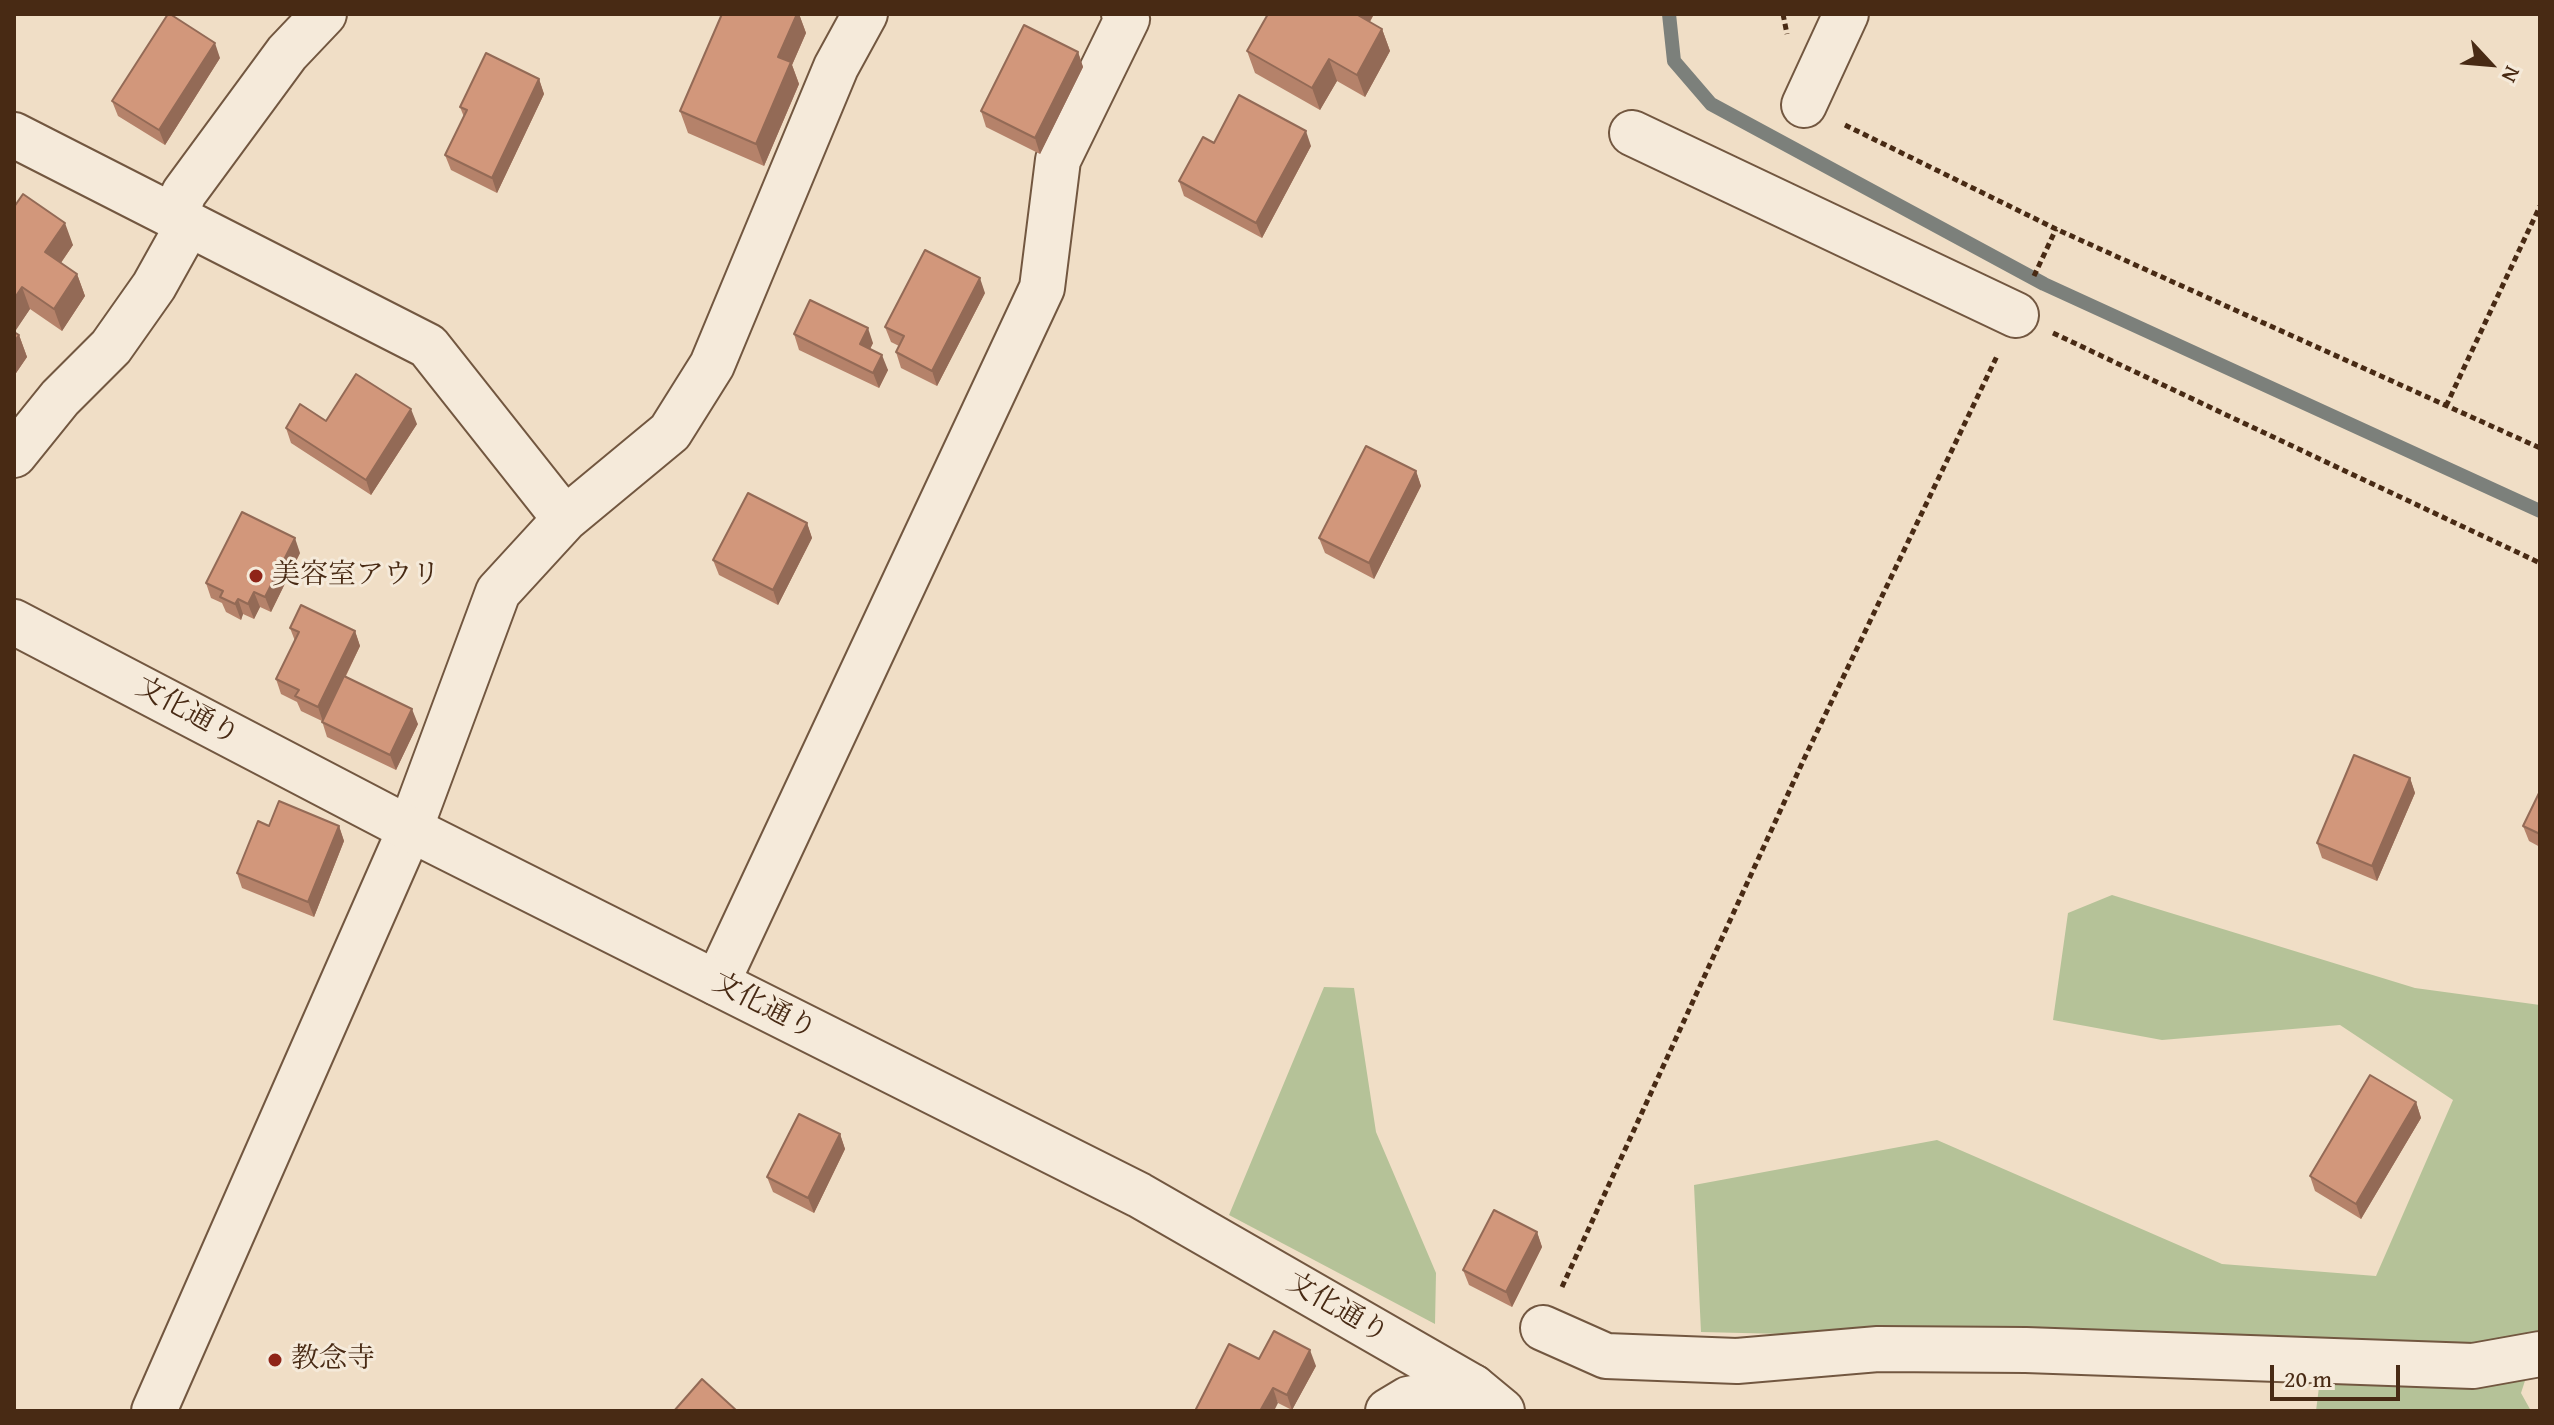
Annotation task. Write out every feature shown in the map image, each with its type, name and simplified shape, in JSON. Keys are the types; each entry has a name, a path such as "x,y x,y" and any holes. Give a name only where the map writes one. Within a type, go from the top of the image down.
{"street":[{"path":"14,455 60,398 111,347 154,286 181,222 184,193 287,53 324,14"},
{"path":"154,1411 410,829 498,592 565,519 670,432 712,365 836,67 865,14"},
{"path":"717,983 1042,288 1058,160 1127,19 1124,14"},
{"path":"1804,105 1846,14"},
{"path":"1632,133 2016,315"},
{"path":"14,135 428,346 565,519"},
{"name":"文化通り","path":"14,622 410,829 1139,1195 1488,1399"},
{"path":"1543,1328 1606,1356 1737,1361 1878,1349 2473,1366 2540,1354"},
{"path":"1388,1411 1408,1399 1488,1399"}],"path":[{"path":"1783,14 1788,39"},
{"path":"1804,105 2056,229 2540,448"},
{"path":"2446,406 2540,206"},
{"path":"1543,1328 1804,759 2016,315 2540,563"}],"green space":[{"path":"2112,895 2415,988 2540,1005 2540,1335 2521,1393 2531,1411 2316,1411 2324,1347 1701,1332 1694,1185 1937,1140 2222,1264 2376,1276 2453,1100 2340,1025 2162,1040 2053,1020 2068,913"},
{"path":"1324,987 1354,988 1376,1132 1436,1273 1435,1324 1229,1215"}],"building":[{"path":"168,14 215,43 159,130 112,101"},
{"path":"722,14 797,14 778,57 791,62 756,144 680,111"},
{"path":"1268,14 1356,14 1382,29 1357,75 1329,59 1312,88 1247,51"},
{"path":"1024,25 1078,52 1035,138 981,111"},
{"path":"486,53 539,79 492,178 445,155 467,110 460,107"},
{"path":"1239,95 1306,131 1256,223 1179,181 1203,137 1214,143"},
{"path":"23,194 65,223 45,252 77,274 54,309 22,287 14,299 14,207"},
{"path":"925,250 980,278 932,371 896,352 904,336 885,327"},
{"path":"810,300 868,328 860,344 882,355 873,373 794,334"},
{"path":"356,374 411,409 366,480 286,428 300,404 326,421"},
{"path":"1366,446 1416,471 1369,563 1319,538"},
{"path":"748,493 807,523 773,590 713,560"},
{"name":"美容室アウリ","path":"242,512 295,538 265,597 254,592 248,604 238,599 235,604 220,597 223,591 206,583"},
{"path":"301,605 355,631 318,707 295,696 299,690 276,679 299,632 290,628"},
{"path":"344,676 412,709 390,755 322,722"},
{"path":"2354,755 2410,778 2372,866 2317,843"},
{"path":"2540,791 2540,834 2523,826"},
{"path":"279,801 339,826 308,902 237,873 258,821 269,826"},
{"path":"2370,1075 2416,1102 2356,1204 2310,1176"},
{"path":"799,1114 840,1134 808,1198 767,1177"},
{"path":"1494,1210 1537,1232 1506,1292 1463,1270"},
{"path":"1274,1331 1310,1350 1287,1395 1273,1388 1260,1411 1195,1411 1229,1344 1259,1359"},
{"path":"702,1379 737,1411 674,1411"}],"waterway":[{"path":"1669,14 1674,61 1711,104 2044,284 2540,511"}],"place":[{"name":"美容室アウリ","path":"256,576"},
{"name":"教念寺","path":"275,1360"}]}
